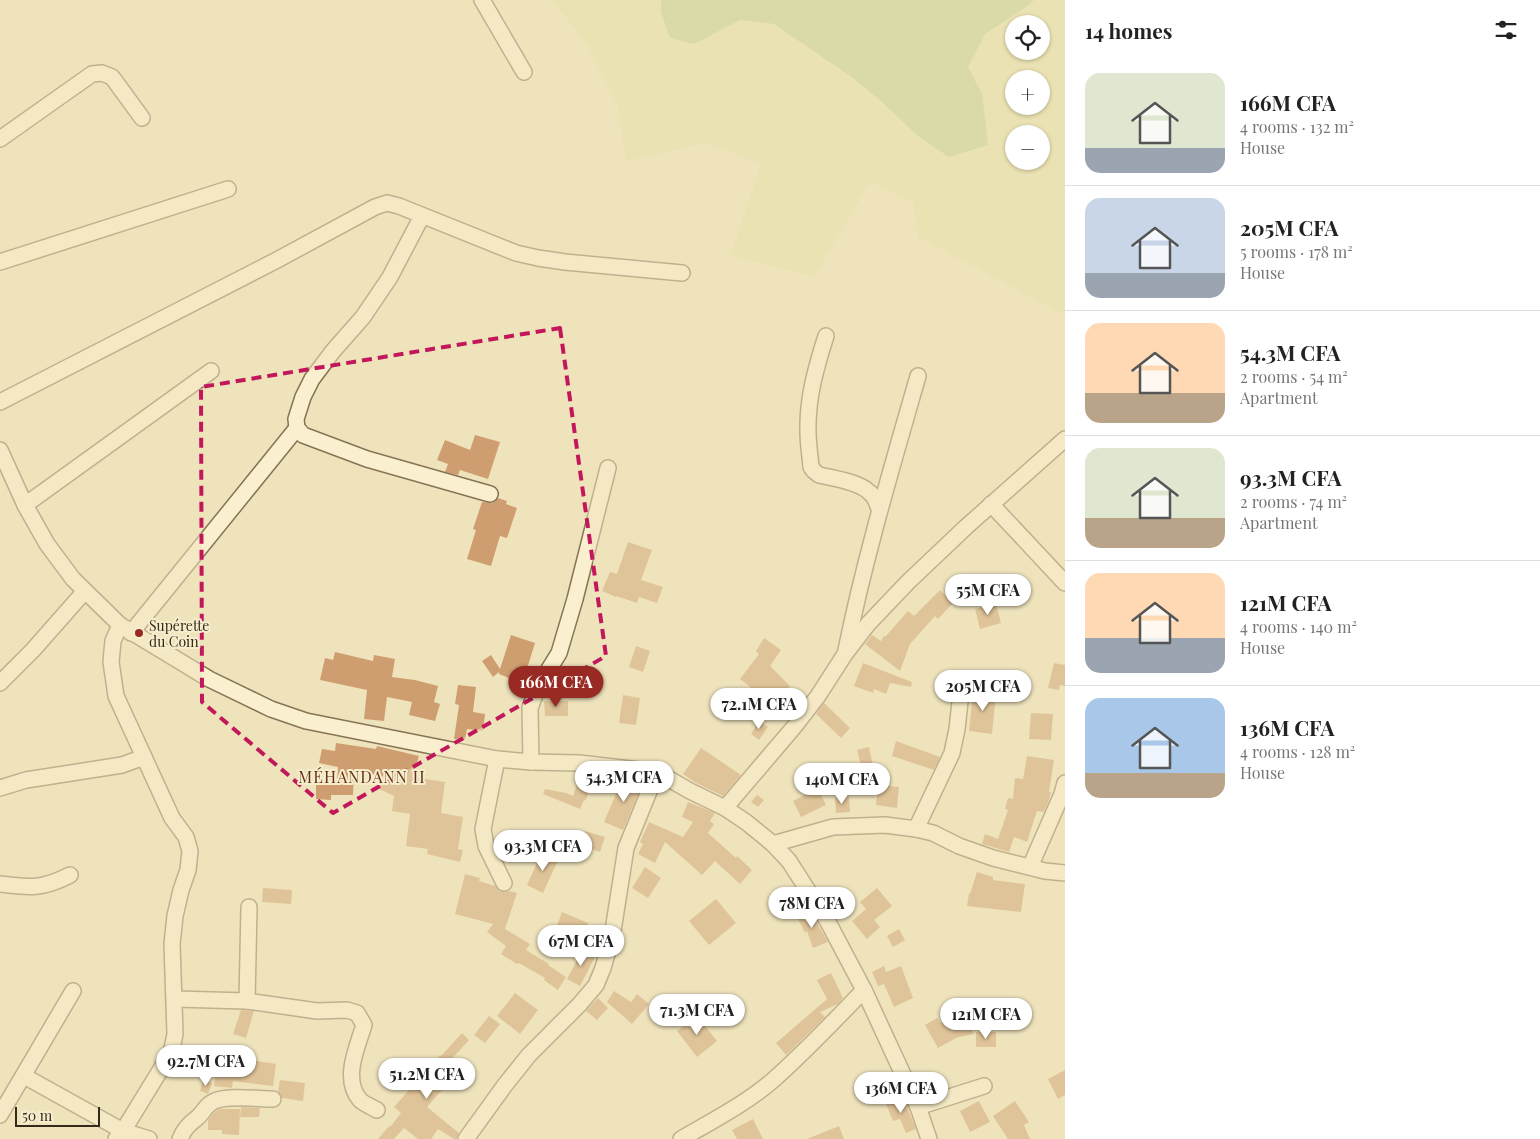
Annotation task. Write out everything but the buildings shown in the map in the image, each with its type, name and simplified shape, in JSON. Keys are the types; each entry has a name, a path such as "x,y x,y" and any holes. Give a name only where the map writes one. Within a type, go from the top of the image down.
{"street":[{"path":"482,0 524,72"},
{"path":"0,139 92,74 102,73 112,77 142,118"},
{"path":"0,262 228,189"},
{"path":"0,402 278,260 375,207 388,203 516,253 565,262 682,273"},
{"path":"422,216 390,277 363,317 333,351 312,379 303,397 296,419 297,428 303,436 367,459 490,494"},
{"path":"826,336 815,370 811,398 808,431 811,467 819,475 858,485 868,491 875,498 879,509"},
{"path":"25,505 211,371"},
{"path":"845,654 858,591 879,509 918,376"},
{"path":"119,1135 172,1049 175,1034 172,944 174,916 188,870 190,851 186,837 172,818 116,696 111,662 113,641 126,629 297,428"},
{"path":"725,808 794,728 868,624 908,582 991,504 1065,439"},
{"path":"0,450 25,505 47,544 72,579 126,629 209,679 271,709 306,721 497,758 531,762 579,763 657,772 725,808 746,822 790,861 823,914 864,990 918,1107 929,1139"},
{"path":"531,762 530,708 538,687 559,652 575,599 608,468"},
{"path":"991,504 1065,583"},
{"path":"0,683 45,637 85,591"},
{"path":"916,829 952,753 960,702"},
{"path":"0,788 26,780 122,765 144,757"},
{"path":"497,758 483,829 486,846 504,883"},
{"path":"466,1139 529,1055 579,1005 596,985 612,937 626,848 657,772"},
{"path":"1030,867 1065,784"},
{"path":"773,844 833,827 885,825 933,833 976,852 1045,872 1065,874"},
{"path":"0,884 34,888 54,883 70,875"},
{"path":"247,1001 248,907"},
{"path":"681,1139 747,1100 771,1082 864,990"},
{"path":"0,1115 73,991"},
{"path":"175,999 247,1001 317,1011 347,1010 357,1013 364,1026 352,1065 352,1084 361,1100 377,1110"},
{"path":"24,1076 119,1135 150,1139"},
{"path":"918,1107 984,1086"},
{"path":"180,1139 189,1123 198,1117 211,1102 222,1098 273,1099"}],"highlighted area":[{"path":"560,328 606,656 333,813 202,702 201,387"}],"shaded area":[{"path":"552,0 661,0 661,12 694,44 740,20 774,24 853,78 918,135 949,157 982,94 968,67 985,34 1005,21 1005,60 1050,60 1050,15 1014,15 1034,0 1065,0 1065,315 918,237 914,203 870,182 814,277 731,255 761,164 706,143 626,161 618,107 586,43"}],"green space":[{"path":"661,0 1034,0 1014,15 1005,15 1005,21 985,34 968,67 982,94 988,145 949,157 918,136 853,78 774,24 740,20 694,44 670,38 661,12"}],"place":[{"name":"Supérette du Coin","path":"139,633"}],"district":[{"name":"MÉHANDANN II","path":"362,776"}]}
